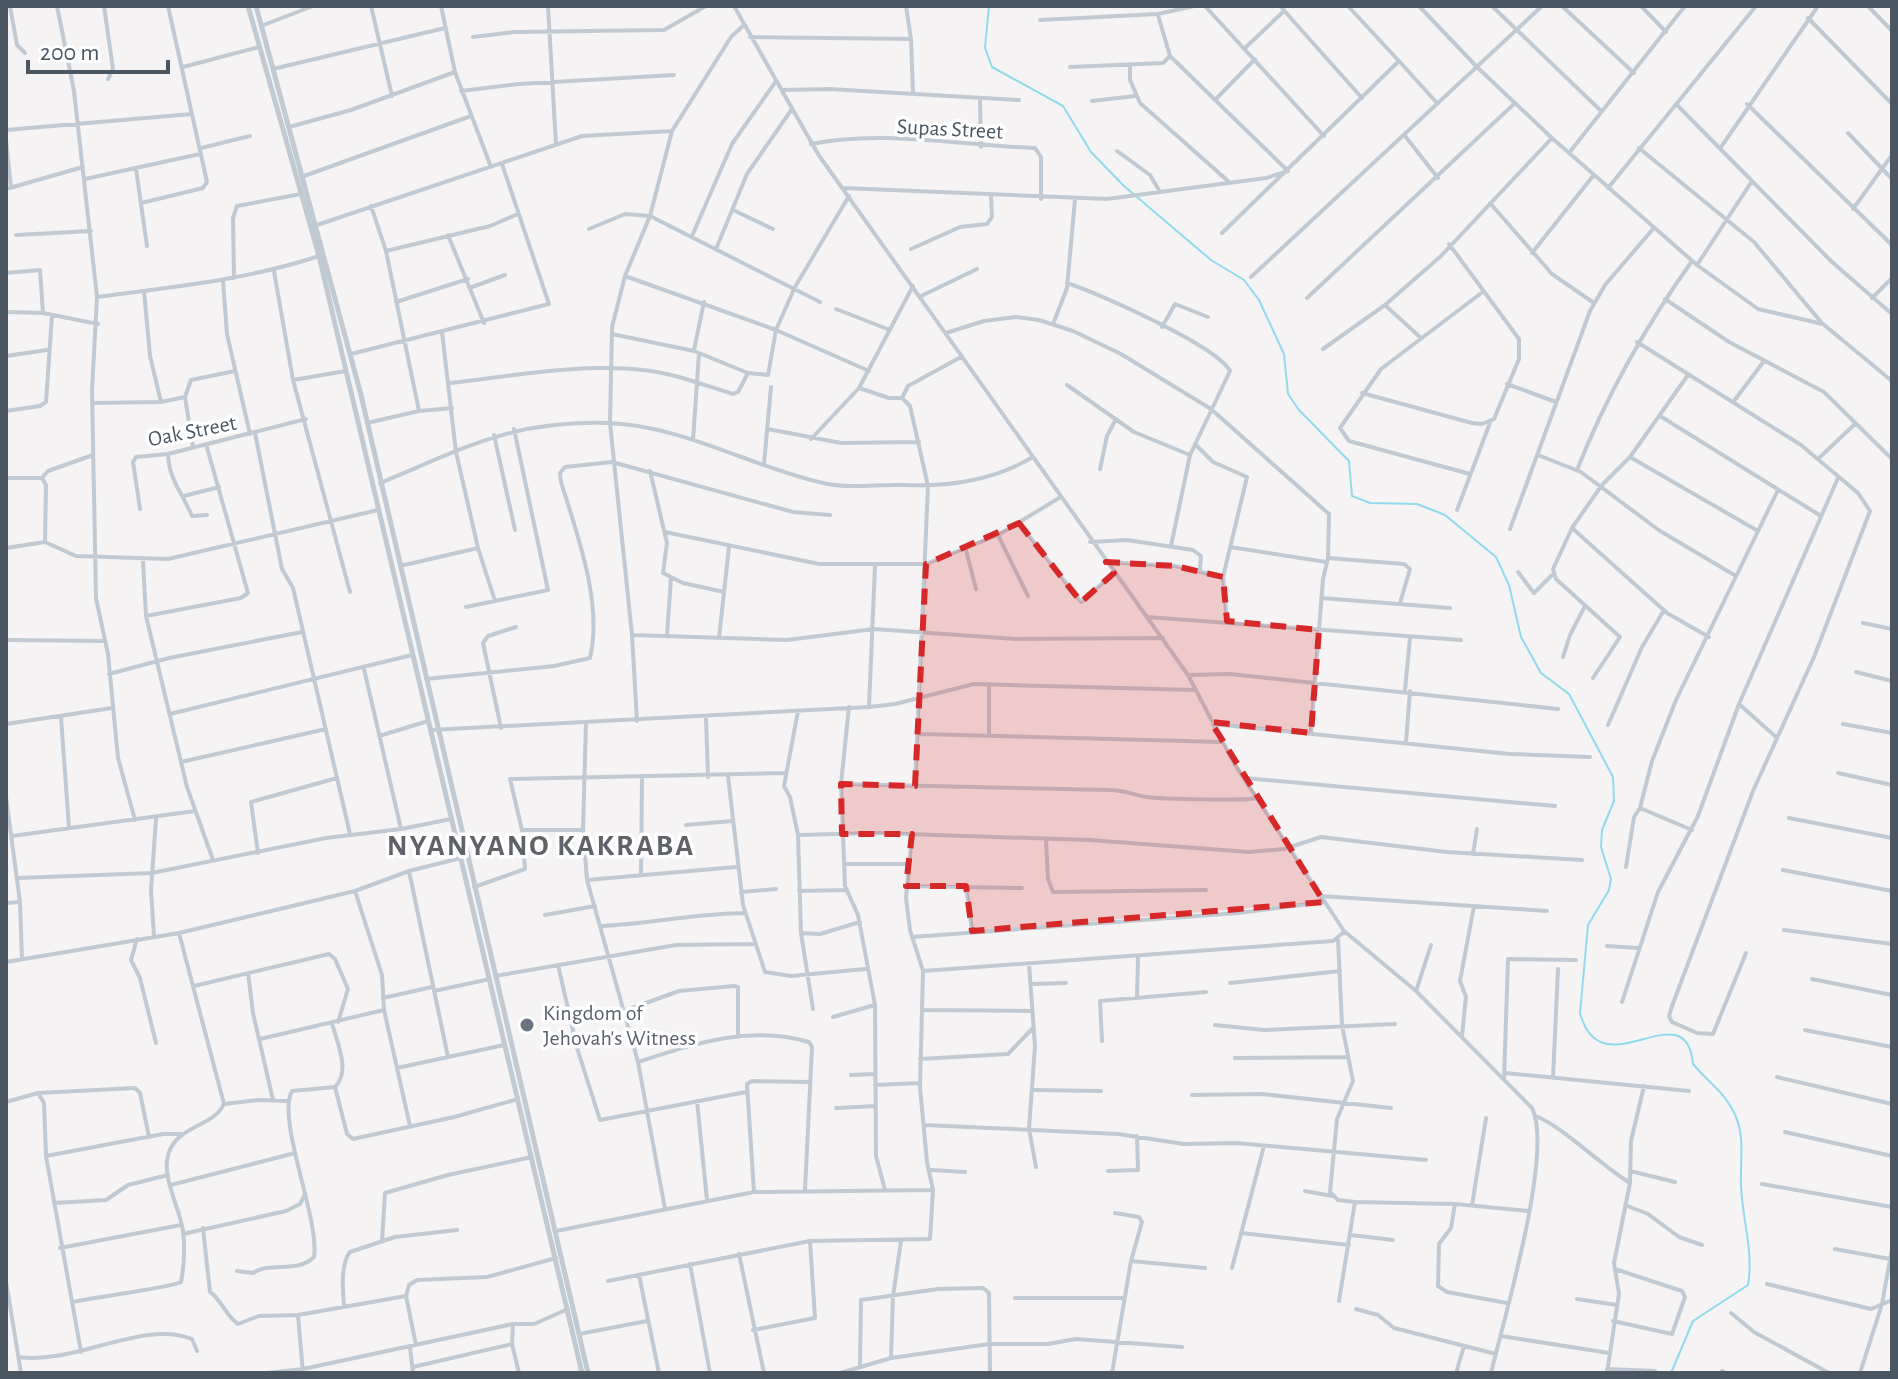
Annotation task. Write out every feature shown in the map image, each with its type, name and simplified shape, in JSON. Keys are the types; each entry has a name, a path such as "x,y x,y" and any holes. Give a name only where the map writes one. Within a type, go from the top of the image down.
{"street":[{"path":"10,6 17,45 25,53"},
{"path":"57,6 79,126 97,297 92,403 93,556 118,758 135,820"},
{"path":"104,6 113,69 108,79"},
{"path":"141,203 203,188 207,182 168,6"},
{"path":"248,6 319,256 428,721 434,730 474,887 518,1099 553,1232 556,1258 585,1373"},
{"path":"256,6 361,395 426,679 451,819 579,1334 585,1373"},
{"path":"261,26 313,6"},
{"path":"371,6 382,42 392,96"},
{"path":"441,6 455,72 491,167"},
{"path":"548,6 556,145"},
{"path":"473,37 664,30 706,6"},
{"path":"734,6 811,144 921,296 1090,542 1163,638 1188,675 1244,778 1344,931 1416,991 1536,1116 1553,1125 1593,1159 1630,1183"},
{"path":"906,6 913,93"},
{"path":"1040,20 1158,14 1194,6"},
{"path":"1205,6 1324,136"},
{"path":"1348,6 1437,103"},
{"path":"1354,12 1359,6"},
{"path":"1419,6 1477,67 1552,138 1694,263 1758,309 1823,324"},
{"path":"1492,6 1600,111"},
{"path":"1251,277 1542,6"},
{"path":"1562,6 1634,73"},
{"path":"1641,6 1666,32"},
{"path":"1569,153 1685,6"},
{"path":"1608,188 1756,6"},
{"path":"1806,6 1812,12"},
{"path":"1721,147 1747,104 1818,6"},
{"path":"1868,6 1892,31"},
{"path":"1245,48 1282,8 1362,98"},
{"path":"1158,14 1170,56 1288,171"},
{"path":"1808,18 1892,104"},
{"path":"637,721 632,635 612,462 611,334 625,276 650,216 672,131 724,48 745,25"},
{"path":"273,69 445,28"},
{"path":"750,37 911,39"},
{"path":"183,67 259,47"},
{"path":"1070,67 1163,63 1170,56"},
{"path":"1215,100 1255,59"},
{"path":"1222,233 1399,61"},
{"path":"1130,66 1129,76 1135,96 1228,181"},
{"path":"289,127 392,96 455,72"},
{"path":"461,91 551,81 674,75"},
{"path":"692,236 732,144 777,81"},
{"path":"782,90 913,93 926,97 1019,100"},
{"path":"1092,101 1135,96"},
{"path":"980,99 981,147"},
{"path":"1307,298 1515,103"},
{"path":"1747,104 1892,245"},
{"path":"1677,105 1872,298 1892,314"},
{"path":"716,249 747,174 792,109"},
{"path":"6,130 192,114"},
{"path":"296,177 471,116"},
{"path":"317,225 582,136 608,132 672,131"},
{"path":"1848,133 1892,179"},
{"path":"1404,135 1438,178"},
{"path":"85,179 136,169 250,136"},
{"path":"1323,349 1385,305 1441,256 1552,138"},
{"name":"Supas Street","path":"811,144 840,139 891,140 1038,151 1041,199"},
{"path":"6,140 8,188 83,167"},
{"path":"1639,148 1754,242 1823,324 1892,381"},
{"path":"1117,151 1150,175 1160,192"},
{"path":"1853,209 1892,155"},
{"path":"351,354 484,323 549,304 502,164"},
{"path":"136,169 147,246"},
{"path":"842,188 1041,199 1129,198 1228,181 1266,178 1288,171"},
{"path":"1532,253 1593,175"},
{"path":"1577,470 1598,416 1637,342 1752,181"},
{"path":"234,279 233,218 237,206 301,194"},
{"path":"611,334 696,352 748,373 768,375 776,330 795,287 849,196"},
{"path":"911,249 960,227 987,224 992,217 991,196"},
{"path":"1053,324 1067,283 1075,199"},
{"path":"1490,203 1557,278 1594,303"},
{"path":"371,206 386,251 419,411"},
{"path":"733,210 773,229"},
{"path":"386,251 490,226 518,214"},
{"path":"589,229 625,214 650,216 820,302"},
{"path":"1510,529 1594,303 1653,229"},
{"path":"16,235 91,231"},
{"path":"448,235 472,287 484,323"},
{"path":"1449,244 1519,339 1519,359 1490,423 1457,510"},
{"path":"97,297 234,279 274,271 319,256"},
{"path":"921,296 977,269"},
{"path":"6,273 40,270 43,313"},
{"path":"274,271 293,380 306,419 350,592"},
{"path":"472,287 505,275"},
{"path":"625,276 776,330 869,371"},
{"path":"1872,298 1892,278"},
{"path":"396,302 468,279"},
{"path":"223,281 227,334 235,371 253,434 282,569 293,588 350,834"},
{"path":"1067,283 1105,296 1228,367 1230,374 1190,455 1171,546"},
{"path":"811,439 859,388 913,286"},
{"path":"144,291 150,356 161,402"},
{"path":"1470,474 1342,436 1340,428 1381,369 1484,291"},
{"path":"1665,299 1764,361 1824,392 1892,459"},
{"path":"693,440 696,352 704,302"},
{"path":"1162,328 1175,304 1208,317"},
{"path":"1385,305 1421,338"},
{"path":"836,309 890,330"},
{"path":"6,312 43,313 98,324"},
{"path":"6,411 45,404 52,315"},
{"path":"946,333 999,318 1016,317 1053,324 1121,354 1211,409 1329,514 1311,733"},
{"path":"442,332 456,452 478,548 495,601"},
{"path":"1637,342 1818,459 1867,504 1869,519 1814,657 1776,737 1669,1016 1672,1022 1697,1033 1713,1034 1746,953"},
{"path":"6,356 47,350"},
{"path":"902,398 908,386 961,356"},
{"path":"1734,402 1764,361"},
{"path":"450,383 613,369 657,372 733,394 738,392 748,373"},
{"path":"193,447 185,397 191,380 235,371"},
{"path":"293,380 347,371"},
{"path":"1518,572 1534,593 1552,575 1572,528 1602,485 1630,457 1688,375"},
{"path":"1507,384 1556,402"},
{"path":"1067,385 1134,432 1190,455"},
{"path":"764,464 771,387"},
{"path":"859,388 872,394 902,398 913,412 928,486 915,786"},
{"path":"1362,393 1472,423 1490,423"},
{"path":"353,397 361,395"},
{"path":"92,403 161,402 185,397"},
{"path":"367,423 419,411 452,408"},
{"path":"1660,416 1821,516"},
{"name":"Oak Street","path":"140,509 133,462 140,456 168,454 306,419"},
{"path":"1100,469 1107,436 1116,419"},
{"path":"380,483 494,435 544,424 610,423 693,440 834,485 928,486 1009,471 1031,458"},
{"path":"1818,459 1855,424"},
{"path":"466,607 548,590 514,429"},
{"path":"768,429 811,439 857,444 919,442"},
{"path":"494,435 515,530"},
{"path":"146,616 247,595 206,444"},
{"path":"1195,444 1213,462 1247,477 1223,577 1227,621"},
{"path":"168,454 172,480 184,496 193,517 207,515"},
{"path":"42,478 48,471 93,455"},
{"path":"1538,455 1577,470 1602,485 1660,531 1736,577"},
{"path":"1630,457 1758,531"},
{"path":"426,679 554,666 590,658 588,588 560,473 565,467 612,462 650,470 793,512 830,515"},
{"path":"650,470 665,532 662,569 671,578 724,592"},
{"path":"6,478 30,475 42,478 46,485 45,542"},
{"path":"1622,1002 1658,892 1692,830 1739,704 1838,478"},
{"path":"184,496 219,487"},
{"path":"1626,867 1634,817 1640,808 1662,735 1778,490"},
{"path":"665,532 804,563 875,566 926,564 998,535 1059,498"},
{"path":"6,548 45,542 76,556 143,561 234,546 378,510"},
{"path":"1019,523 1081,602 1114,573"},
{"path":"1572,528 1664,610 1709,637"},
{"path":"998,535 1028,596"},
{"path":"1090,542 1127,540 1171,546 1199,553 1200,569"},
{"path":"719,638 729,547"},
{"path":"1230,547 1327,560 1404,564 1410,569 1400,603"},
{"path":"400,566 478,548"},
{"path":"966,550 976,589"},
{"path":"143,561 146,616 181,762 214,860"},
{"path":"1106,562 1200,569 1223,577"},
{"path":"869,707 875,566"},
{"path":"1552,575 1620,637 1593,678"},
{"path":"667,635 671,578"},
{"path":"1321,598 1450,608"},
{"path":"1563,657 1585,606"},
{"path":"1608,725 1642,647 1664,610"},
{"path":"1147,617 1461,640"},
{"path":"1863,623 1892,629"},
{"path":"501,728 483,639 516,627"},
{"path":"632,635 802,640 874,629 1016,639 1163,638"},
{"path":"109,675 169,658 302,632"},
{"path":"1406,742 1410,638"},
{"path":"6,640 104,641"},
{"path":"170,714 412,655"},
{"path":"364,669 401,829"},
{"path":"1856,672 1892,681"},
{"path":"1188,675 1230,674 1558,709"},
{"path":"434,730 869,707 958,687 989,684 1196,690"},
{"path":"989,684 989,734"},
{"path":"1739,704 1776,737"},
{"path":"849,707 841,784 842,834 847,890 854,900 860,922 866,969 875,1005 876,1156 885,1190"},
{"path":"6,724 112,708"},
{"path":"798,711 784,786 790,797 798,835 801,933 813,1009"},
{"path":"61,717 69,828"},
{"path":"706,718 708,777"},
{"path":"379,736 428,721"},
{"path":"586,722 583,830 587,880 638,1062 665,1209"},
{"path":"1213,724 1510,754 1590,757"},
{"path":"1843,724 1892,733"},
{"path":"181,762 326,729"},
{"path":"919,734 1222,742"},
{"path":"474,887 525,869 522,830 510,779 642,779 786,773"},
{"path":"1838,773 1892,785"},
{"path":"728,776 741,892 765,972 806,975 866,969"},
{"path":"258,853 251,802 337,778"},
{"path":"1244,778 1555,806"},
{"path":"641,874 642,779"},
{"path":"841,784 1121,790 1152,798 1241,801 1257,798"},
{"path":"6,797 18,878 22,959"},
{"path":"1640,808 1692,830"},
{"path":"12,836 195,811"},
{"path":"154,936 152,873 156,818"},
{"path":"1789,818 1892,838"},
{"path":"18,878 152,873 350,834 401,829 451,819"},
{"path":"686,825 732,821"},
{"path":"1473,854 1477,829"},
{"path":"522,830 583,830"},
{"path":"798,835 912,834 1099,840 1249,852 1289,847 1321,837 1473,854 1582,860"},
{"path":"608,1281 810,1241 930,1239 933,1190 927,1162 920,1083 923,971 912,937 906,886 912,834"},
{"path":"1046,840 1049,886 1053,892 1206,890"},
{"path":"6,962 179,933 355,891 409,871 461,858"},
{"path":"845,864 909,864"},
{"path":"587,880 737,867"},
{"path":"1783,870 1892,891"},
{"path":"409,871 448,1057"},
{"path":"906,886 1022,888"},
{"path":"966,886 972,931"},
{"path":"741,892 776,889"},
{"path":"799,891 847,890"},
{"path":"355,891 382,975 384,1010 410,1126"},
{"path":"1321,896 1547,911"},
{"path":"6,903 20,902"},
{"path":"912,937 1238,913 1324,902"},
{"path":"545,915 595,906"},
{"path":"1462,1036 1466,997 1460,981 1474,906"},
{"path":"602,926 650,924 697,914 745,913"},
{"path":"801,933 820,934 860,922"},
{"path":"1784,930 1892,944"},
{"path":"1332,1196 1330,1181 1337,1119 1353,1081 1342,1025 1338,939 1344,931"},
{"path":"179,933 224,1104"},
{"path":"137,939 131,960 139,973 156,1043"},
{"path":"923,971 1138,957 1338,939"},
{"path":"383,998 692,943 755,944"},
{"path":"1416,991 1431,945"},
{"path":"1607,946 1639,948"},
{"path":"194,986 332,955 348,989 335,1023 343,1065 342,1080 335,1087 294,1090 288,1101 315,1250 310,1262 258,1269 253,1273 237,1271"},
{"path":"1137,997 1138,957"},
{"path":"1504,1080 1508,959 1576,960"},
{"path":"1029,964 1034,1090 1029,1129 1036,1167"},
{"path":"558,965 577,1048 600,1120 647,1108 746,1092"},
{"path":"1553,1078 1558,969"},
{"path":"1230,983 1340,971"},
{"path":"248,973 273,1100"},
{"path":"1812,979 1892,995"},
{"path":"1031,984 1066,983"},
{"path":"624,1011 679,991 734,986 738,987 738,1034"},
{"path":"1102,1041 1100,1001 1206,992"},
{"path":"833,1017 875,1005"},
{"path":"260,1039 384,1010"},
{"path":"924,1010 1032,1011"},
{"path":"1215,1025 1264,1030 1395,1024"},
{"path":"920,1059 1008,1054 1033,1028"},
{"path":"1805,1030 1892,1047"},
{"path":"638,1062 738,1034 771,1035 809,1042 812,1047 805,1190"},
{"path":"397,1068 506,1045"},
{"path":"1235,1058 1348,1057"},
{"path":"1505,1073 1689,1091"},
{"path":"851,1075 874,1074"},
{"path":"1777,1077 1892,1104"},
{"path":"754,1192 746,1092 750,1081 810,1082"},
{"path":"875,1085 920,1083"},
{"path":"1644,1086 1631,1141 1630,1183 1615,1269 1617,1305 1607,1371 1655,1371"},
{"path":"335,1087 349,1138 518,1099"},
{"path":"6,1102 38,1093 138,1089 149,1137"},
{"path":"1034,1090 1101,1091"},
{"path":"38,1093 44,1103 46,1156 81,1352"},
{"path":"1192,1095 1262,1094 1391,1108"},
{"path":"46,1156 181,1134 215,1116 224,1104 288,1101"},
{"path":"697,1101 707,1200"},
{"path":"836,1108 876,1106"},
{"path":"1491,1373 1507,1303 1516,1285 1529,1211 1536,1116"},
{"path":"1472,1205 1486,1118"},
{"path":"924,1125 1137,1136 1184,1144 1236,1143 1426,1160"},
{"path":"1785,1132 1892,1156"},
{"path":"72,1302 177,1285 182,1277 183,1234 169,1175 169,1150 181,1134"},
{"path":"1108,1171 1138,1170 1137,1136"},
{"path":"1232,1268 1264,1146"},
{"path":"171,1185 295,1153"},
{"path":"382,1241 385,1193 448,1175 532,1157"},
{"path":"931,1170 965,1172"},
{"path":"1630,1171 1675,1182"},
{"path":"54,1203 97,1198 104,1200 128,1185 169,1175"},
{"path":"1762,1184 1892,1207"},
{"path":"553,1232 754,1192 933,1190"},
{"path":"1305,1191 1355,1202 1455,1204 1529,1211"},
{"path":"300,1204 304,1195"},
{"path":"1339,1301 1355,1202"},
{"path":"183,1234 279,1213 300,1204 307,1206"},
{"path":"1455,1204 1451,1228 1439,1244 1438,1286 1447,1292 1507,1303"},
{"path":"1625,1205 1648,1214 1679,1237 1702,1245"},
{"path":"1112,1373 1131,1261 1142,1219 1115,1213"},
{"path":"60,1248 181,1225"},
{"path":"203,1228 210,1292 218,1296 234,1322 242,1324 259,1316 298,1315 406,1296"},
{"path":"344,1307 347,1254 382,1241 457,1230"},
{"path":"1240,1233 1349,1245"},
{"path":"1351,1235 1393,1240"},
{"path":"891,1358 893,1296 901,1240"},
{"path":"753,1330 815,1318 810,1241"},
{"path":"1835,1249 1890,1259"},
{"path":"1860,1373 1882,1304 1892,1249"},
{"path":"739,1253 764,1373"},
{"path":"512,1344 413,1370 406,1296 409,1285 417,1280 487,1277 556,1258"},
{"path":"1131,1261 1205,1268"},
{"path":"690,1264 710,1373"},
{"path":"1613,1321 1672,1334 1685,1297 1682,1291 1653,1279 1615,1269"},
{"path":"639,1275 659,1373"},
{"path":"6,1281 21,1373"},
{"path":"1767,1284 1821,1294 1866,1309 1892,1300"},
{"path":"860,1366 860,1301 938,1289 987,1289 990,1373"},
{"path":"1015,1298 1125,1298"},
{"path":"1577,1299 1617,1305"},
{"path":"267,1373 303,1371 513,1324 534,1324 568,1309"},
{"path":"1356,1309 1378,1315 1394,1328 1496,1354"},
{"path":"1731,1313 1754,1332 1829,1373"},
{"path":"298,1315 303,1371"},
{"path":"579,1334 647,1321"},
{"path":"513,1324 512,1344 519,1373"},
{"path":"6,1327 15,1325"},
{"path":"19,1357 81,1352 173,1333 192,1339 197,1351"},
{"path":"1501,1336 1609,1353"},
{"path":"840,1373 891,1358 989,1344 1048,1344 1076,1339 1182,1347"},
{"path":"1456,1373 1464,1346"}],"highlighted area":[{"path":"1019,523 1081,602 1114,573 1106,562 1175,566 1223,577 1227,621 1319,630 1311,733 1211,722 1324,902 972,931 966,886 906,886 912,834 842,834 841,784 915,786 926,564"}],"waterway":[{"path":"989,6 985,48 992,67 1063,106 1091,152 1124,186 1211,260 1244,280 1259,300 1284,354 1288,394 1299,410 1349,461 1352,496 1370,503 1417,504 1445,515 1496,557 1509,585 1521,637 1541,673 1569,694 1613,777 1614,801 1602,830 1601,847 1611,879 1609,890 1588,925 1580,1013 1591,1035 1606,1044 1623,1044 1660,1035 1675,1035 1687,1043 1693,1064 1732,1109 1739,1125 1741,1142 1742,1198 1750,1260 1748,1285 1693,1321 1671,1373"}],"place":[{"name":"Kingdom of Jehovah's Witness","path":"527,1025"}],"district":[{"name":"NYANYANO KAKRABA","path":"541,845"}]}
